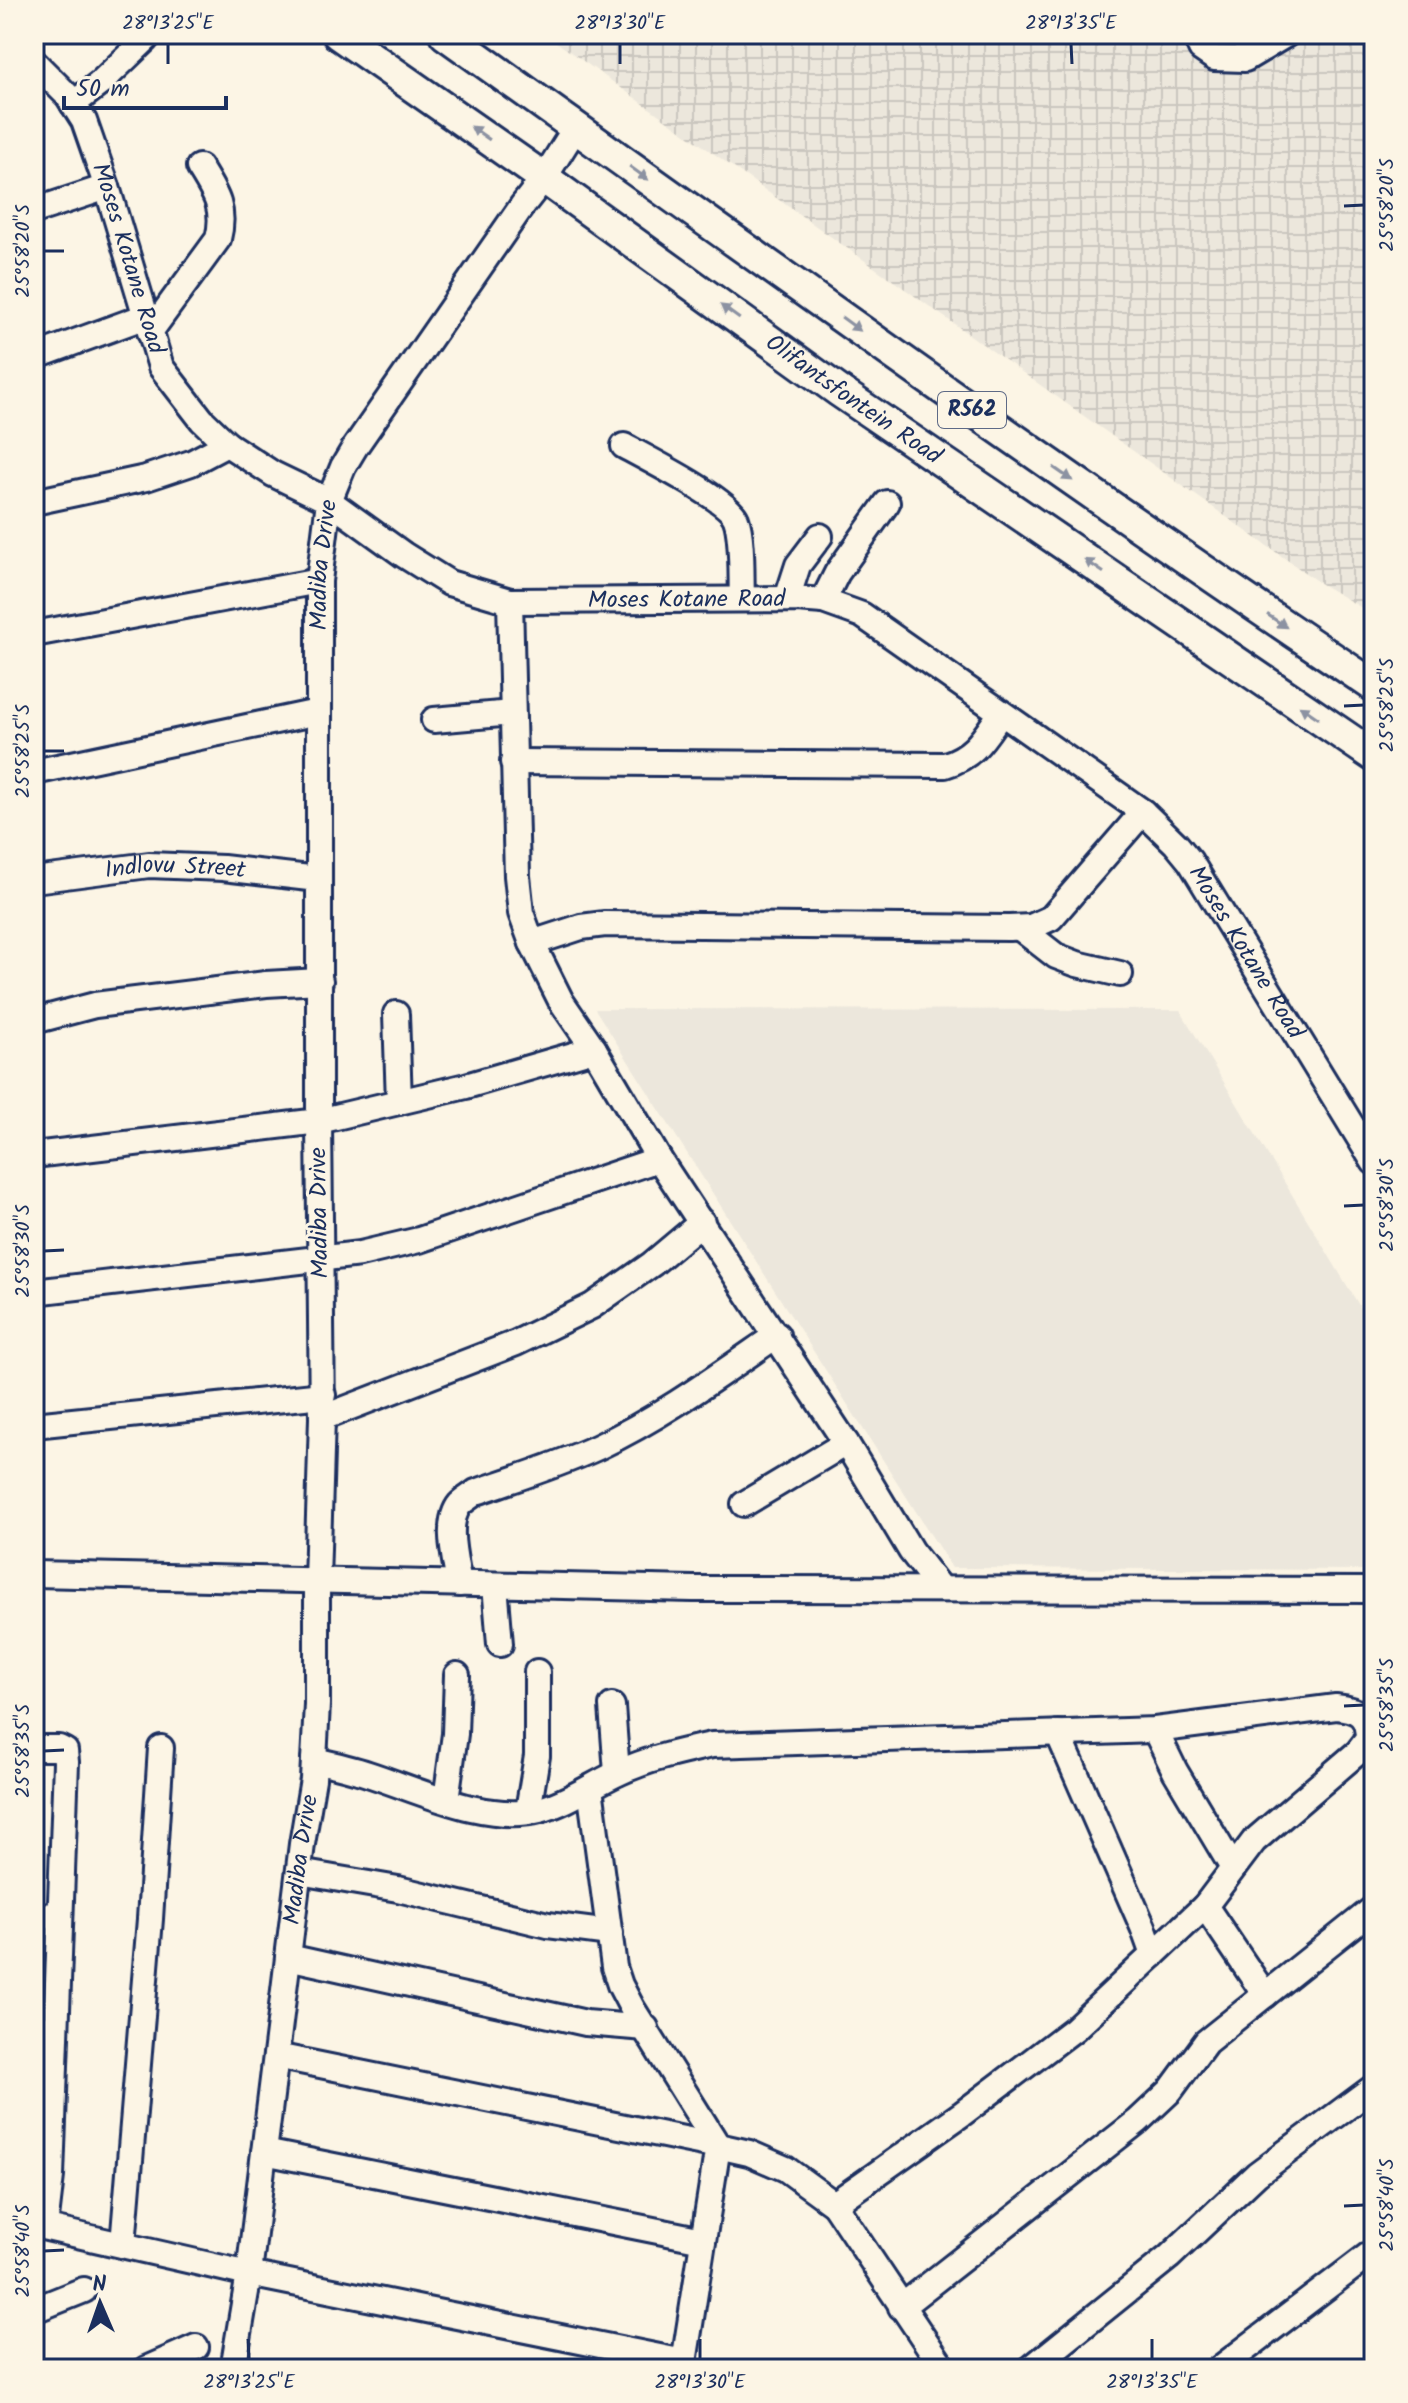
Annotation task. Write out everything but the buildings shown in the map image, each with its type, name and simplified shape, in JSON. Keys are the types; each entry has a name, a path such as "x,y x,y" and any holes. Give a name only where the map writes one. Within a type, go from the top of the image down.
{"main road":[{"name":"Olifantsfontein Road","path":"338,34 839,391 1374,756"},
{"name":"R562","path":"445,34 981,417 1206,574 1374,686"}],"street":[{"path":"1195,34 1201,49 1214,58 1245,59 1287,34"},
{"path":"73,104 146,39"},
{"name":"Moses Kotane Road","path":"34,62 49,75 84,121 161,367 202,420 227,444 273,474 329,501 449,583 510,601 787,599 823,601 862,615 1143,812 1168,835 1190,861 1374,1162"},
{"name":"Madiba Drive","path":"233,2369 249,2274 314,1760 317,1704 322,1406 319,581 329,501 355,447 544,178 576,127"},
{"path":"34,357 148,324 218,239 222,222 218,197 199,167"},
{"path":"34,211 107,187"},
{"path":"34,502 146,478 191,463 227,444"},
{"path":"624,446 714,498 736,517 742,599"},
{"path":"823,601 837,573 887,503"},
{"path":"787,599 798,565 820,536"},
{"path":"34,634 319,581"},
{"path":"510,601 517,876 521,913 532,943 561,1001 594,1049 659,1159 777,1335 911,1551 940,1588"},
{"path":"34,772 318,712"},
{"path":"434,720 512,713"},
{"path":"513,762 945,765 962,760 976,748 1001,713"},
{"path":"532,943 581,927 605,924 1031,927 1051,918 1143,812"},
{"name":"Indlovu Street","path":"34,880 149,865 223,868 318,879"},
{"path":"1020,928 1056,956 1120,974"},
{"path":"34,1021 95,1005 266,984 320,981"},
{"path":"396,1014 399,1102"},
{"path":"34,1155 319,1121 466,1086 594,1049"},
{"path":"34,1292 360,1254 419,1240 659,1159"},
{"path":"34,1425 322,1406 516,1343 592,1306 652,1264 702,1222"},
{"path":"459,1584 453,1530 454,1515 460,1504 476,1492 585,1452 632,1429 697,1391 777,1335"},
{"path":"744,1504 846,1443"},
{"path":"34,1574 693,1589 1374,1590"},
{"path":"495,1585 500,1644"},
{"path":"528,1811 537,1756 537,1672"},
{"path":"446,1800 455,1734 457,1675"},
{"path":"612,1706 617,1773"},
{"path":"314,1760 483,1810 538,1811 617,1773 667,1754 712,1745 1155,1730 1336,1707 1352,1709 1362,1716 1368,1726 1368,1739 1358,1752 1254,1841 1205,1906 1074,2029 963,2113 834,2204"},
{"path":"1155,1730 1175,1771 1233,1868"},
{"path":"1058,1733 1153,1955"},
{"path":"34,1748 59,1748 65,1751 66,1762 51,2176 39,2226 684,2366 718,2146 620,1985 614,1967 590,1788"},
{"path":"123,2245 161,1748"},
{"path":"299,1872 398,1889 548,1925 610,1933"},
{"path":"1205,1906 1265,1995"},
{"path":"901,2307 1138,2121 1170,2091 1206,2042 1374,1908"},
{"path":"34,1915 60,1916"},
{"path":"288,1957 586,2023 646,2028"},
{"path":"276,2056 718,2146 749,2153 786,2169 834,2204 944,2369"},
{"path":"1030,2369 1169,2257 1257,2174 1374,2087"},
{"path":"264,2152 703,2240"},
{"path":"1219,2369 1374,2251"},
{"path":"34,2310 84,2290"},
{"path":"146,2369 196,2347"}],"shaded area":[{"path":"545,34 1374,34 1374,615 1321,584"},
{"path":"595,1009 1180,1010 1374,1330 1374,1570 952,1568"}]}
